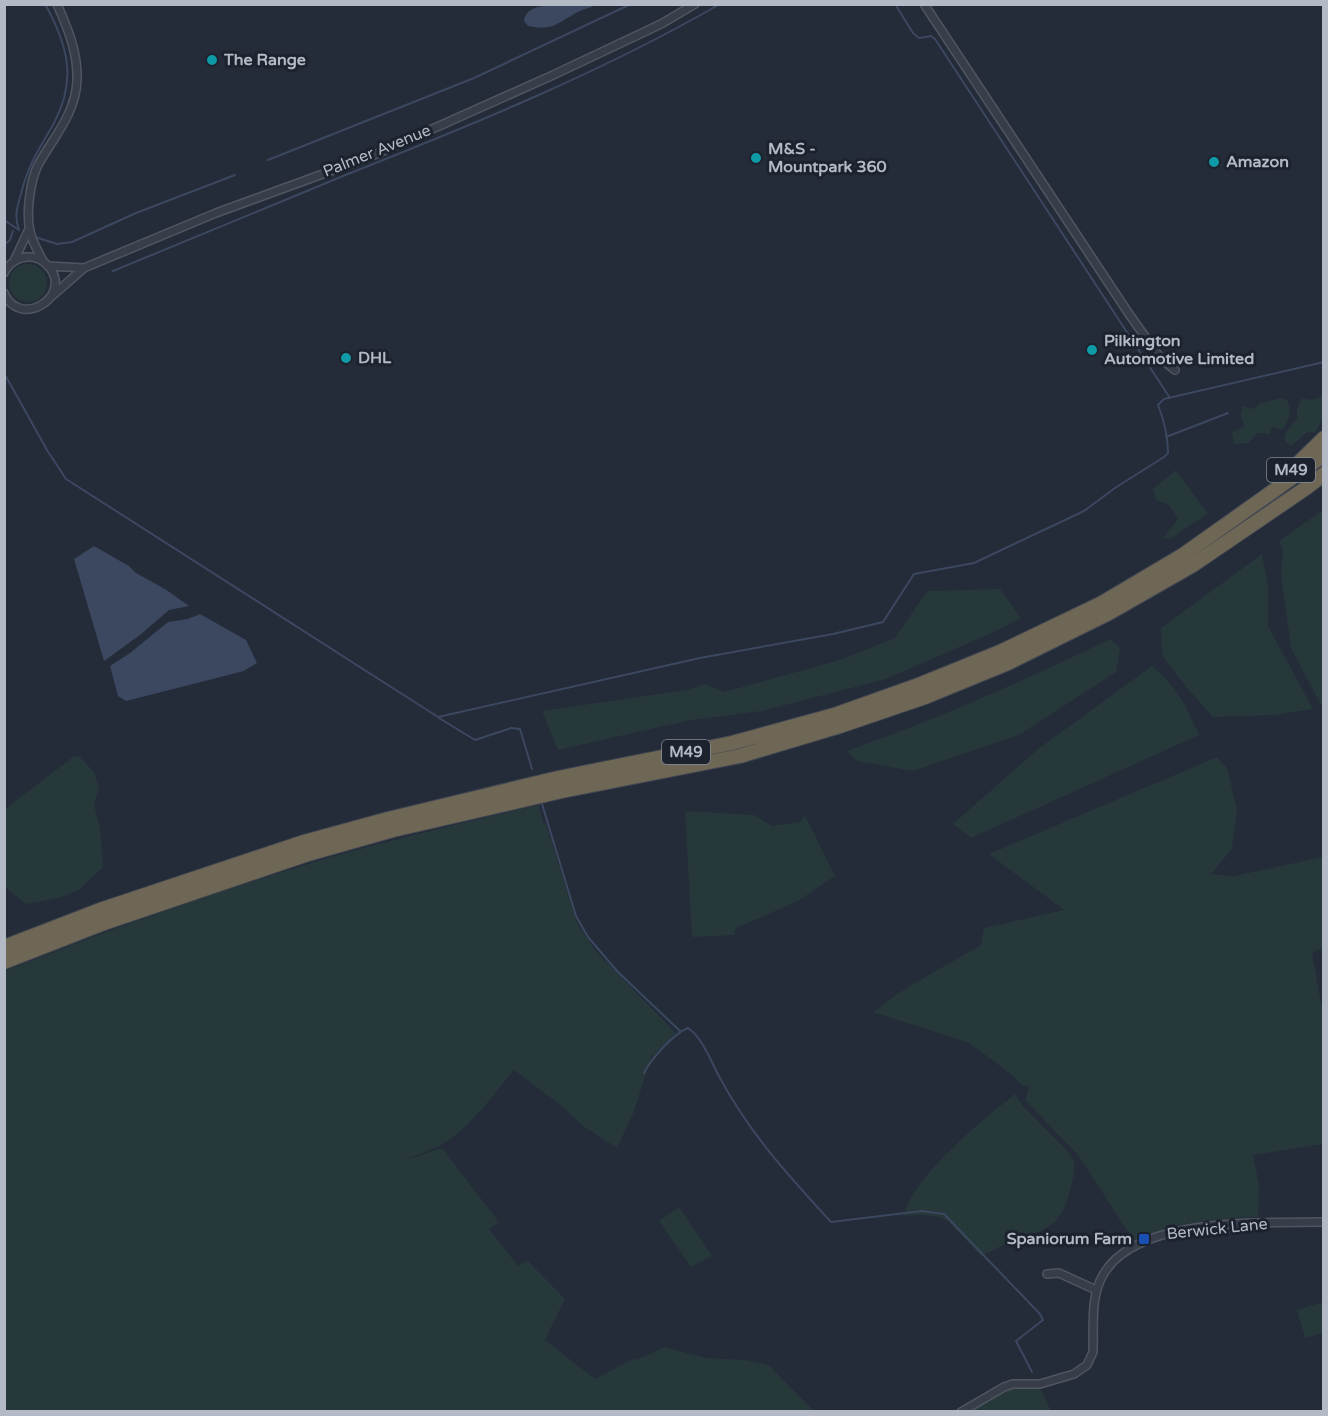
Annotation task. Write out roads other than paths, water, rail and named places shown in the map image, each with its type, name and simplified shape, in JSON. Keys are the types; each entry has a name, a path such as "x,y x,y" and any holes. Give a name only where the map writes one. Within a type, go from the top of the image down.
{"highway":[{"name":"M49","path":"1258,503 1323,438"},
{"name":"M49","path":"4,947 100,910 304,842 558,778 732,743 834,715 910,688 1000,652 1102,603 1183,555 1323,455"},
{"name":"M49","path":"4,962 104,923 308,854 393,830 562,791 740,756 840,726 925,697 1008,663 1109,613 1193,565 1323,476"}],"street":[{"path":"4,273 14,261 29,229 30,195 37,169 68,115 74,98 77,81 75,53 70,33 57,4"},
{"name":"Palmer Avenue","path":"14,261 29,257 46,263 84,268 226,209 372,156 551,76 661,24 695,4"},
{"path":"924,4 1129,314 1161,359 1175,370"},
{"path":"29,229 54,279 51,296"},
{"path":"4,293 12,303 28,309 41,306 84,268"},
{"name":"Berwick Lane","path":"961,1412 1004,1386 1053,1381 1084,1368 1093,1352 1096,1290 1102,1275 1119,1255 1132,1246 1169,1233 1240,1224 1323,1222"},
{"path":"1047,1274 1059,1273 1096,1290"}],"water":[{"path":"596,5 550,27 528,26 524,21 528,12 540,7"},
{"path":"94,546 189,606 169,610 104,661 74,559"},
{"path":"200,614 246,640 257,663 244,671 126,701 118,696 110,666 168,622 188,619"}],"waterway":[{"path":"19,230 18,203 27,173 54,123 66,92 67,63 64,48 45,4"},
{"path":"268,160 474,78 631,4"},
{"path":"113,271 537,96 630,52 720,4"},
{"path":"895,4 913,33 919,38 931,36 935,39 1170,398"},
{"path":"35,237 57,244 72,242 136,213 235,175"},
{"path":"4,220 19,230"},
{"path":"4,245 10,240 13,231"},
{"path":"4,373 66,479 438,717 700,658 833,634 883,622 914,574 974,563 1084,511 1164,457 1168,453 1167,440 1158,405 1164,399 1324,362"},
{"path":"1166,437 1228,413"},
{"path":"439,718 475,740 511,728 520,729 532,769"},
{"path":"542,804 576,916 588,937 617,971 680,1031"},
{"path":"644,1073 663,1048 688,1028 702,1044 720,1078 757,1136 831,1222 922,1211 944,1214 1040,1314 1043,1320 1016,1341 1032,1372"},
{"path":"1210,1235 1254,1230"}],"place":[{"name":"The Range","path":"212,60"},
{"name":"M&S - Mountpark 360","path":"756,158"},
{"name":"Amazon","path":"1214,162"},
{"name":"Pilkington Automotive Limited","path":"1092,350"},
{"name":"DHL","path":"346,358"},
{"name":"Spaniorum Farm","path":"1144,1239"}]}
